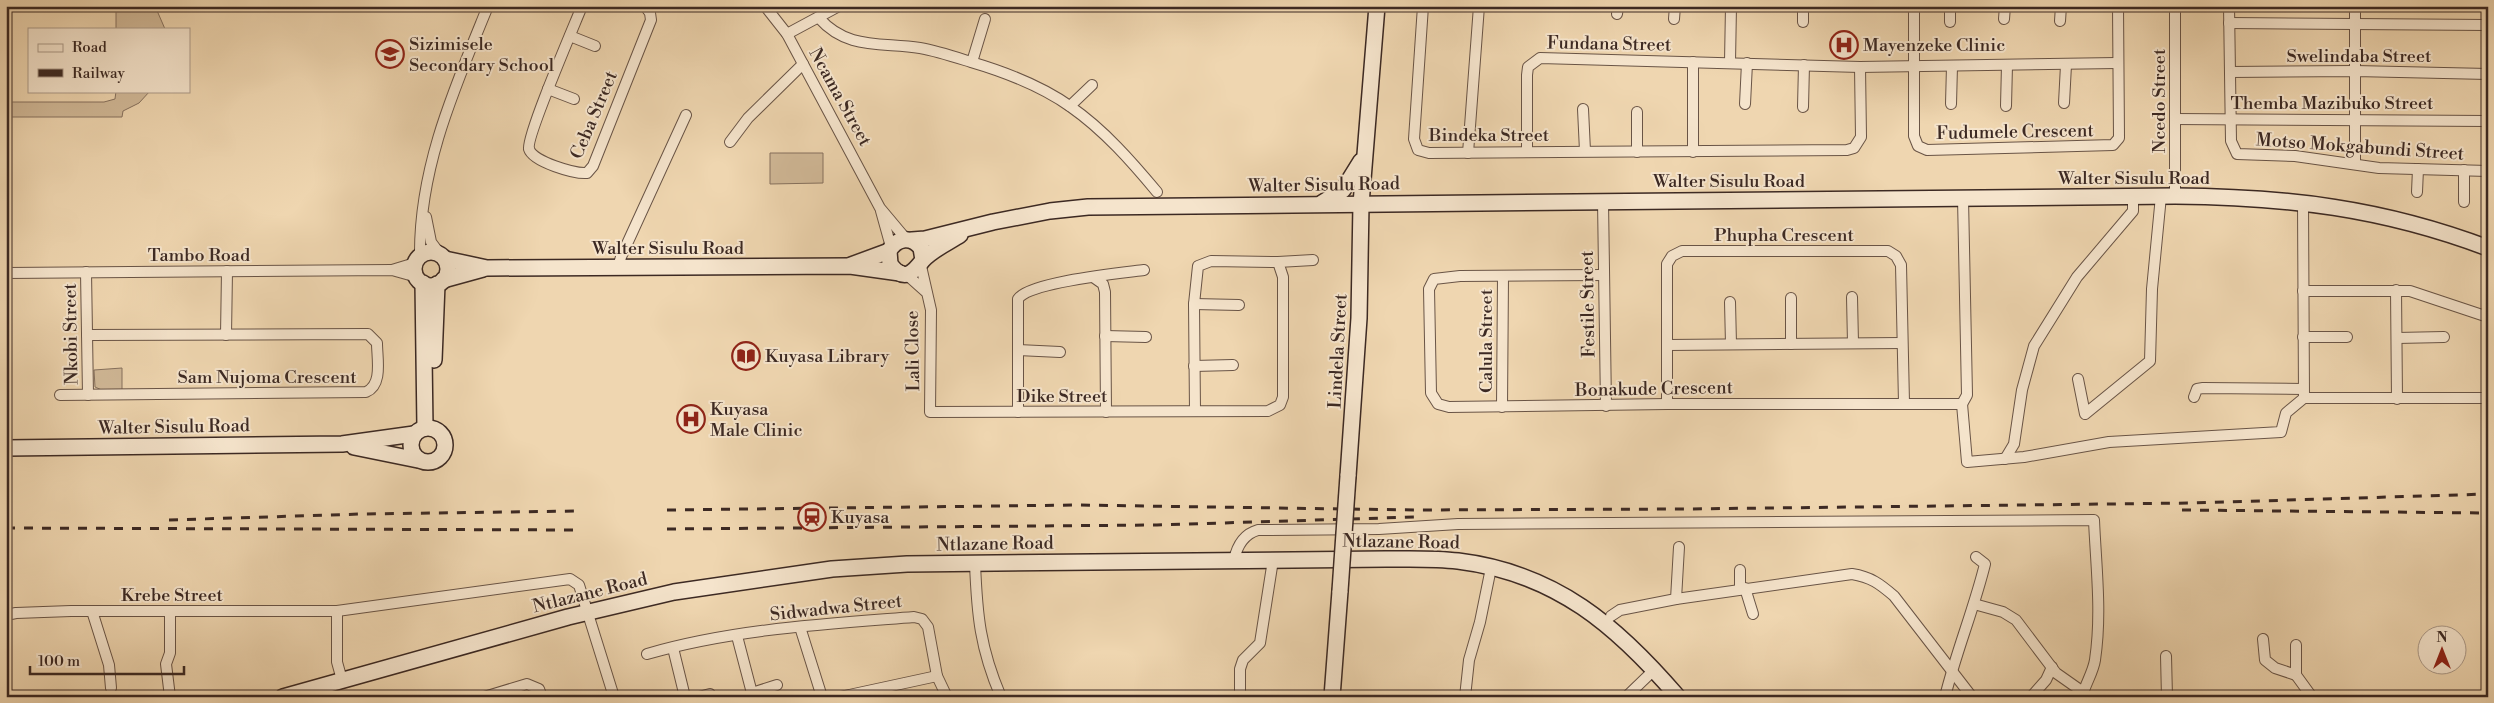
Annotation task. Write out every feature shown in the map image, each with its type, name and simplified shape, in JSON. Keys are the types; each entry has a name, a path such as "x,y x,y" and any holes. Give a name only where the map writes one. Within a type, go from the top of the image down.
{"street":[{"path":"425,430 444,440 443,453 431,462 418,460 411,451 410,445 425,430 426,274 420,233 434,146 488,6"},
{"name":"Ceba Street","path":"582,6 548,89 530,138 529,148 532,155 578,174 587,173 593,166 651,20 650,13 645,6"},
{"name":"Ncama Street","path":"765,6 787,34 880,208 909,240"},
{"path":"787,34 839,6"},
{"name":"Lindela Street","path":"1332,697 1359,318 1361,204 1377,6"},
{"name":"Bindeka Street","path":"1423,6 1414,139 1418,150 1423,152 1847,150 1854,148 1861,137 1860,67"},
{"path":"1468,153 1479,6"},
{"path":"1674,19 1675,6"},
{"path":"1730,62 1731,6"},
{"path":"1803,6 1803,22"},
{"name":"Fudumele Crescent","path":"1914,6 1914,136 1918,146 1922,149 1936,150 2113,145 2119,138 2118,6"},
{"path":"1950,6 1950,22"},
{"path":"2004,19 2005,6"},
{"path":"2060,21 2061,6"},
{"name":"Ncedo Street","path":"2078,379 2085,414 2150,361 2152,289 2168,196 2175,119 2175,6"},
{"path":"2229,6 2230,119"},
{"path":"2355,6 2355,164"},
{"path":"818,18 830,31 853,41 920,48 972,62 1017,78 1070,106 1097,128 1157,192"},
{"path":"972,62 985,19"},
{"path":"2229,24 2488,25"},
{"name":"Ceba Street","path":"570,36 595,46"},
{"name":"Fundana Street","path":"1527,152 1528,67 1535,60 1547,58 1860,67 2117,63"},
{"path":"1693,62 1693,152"},
{"path":"1745,104 1747,63"},
{"path":"730,142 748,118 803,64"},
{"path":"2064,103 2066,64"},
{"path":"1803,108 1804,65"},
{"path":"2006,106 2007,65"},
{"path":"1951,104 1952,66"},
{"name":"Swelindaba Street","path":"2230,72 2355,70 2488,74"},
{"path":"1070,106 1092,85"},
{"name":"Ceba Street","path":"548,89 574,99"},
{"path":"1584,109 1585,151"},
{"path":"1637,112 1637,152"},
{"path":"618,268 621,257 686,115"},
{"name":"Themba Mazibuko Street","path":"2175,119 2355,118 2488,120"},
{"name":"Motso Mokgabundi Street","path":"2230,119 2231,141 2237,154 2295,156 2379,168 2488,170"},
{"path":"1321,204 1343,190 1365,154"},
{"path":"2417,192 2418,169"},
{"path":"2464,170 2464,202"},
{"name":"Walter Sisulu Road","path":"909,240 968,230 993,222 1050,211 1088,207 2168,196 2303,201 2408,222 2488,248"},
{"path":"2005,459 2014,444 2022,390 2034,346 2077,277 2133,211 2133,197"},
{"path":"1963,198 1968,395 1962,404 1967,462 2005,459 2109,442 2281,432 2286,413 2304,393 2303,201"},
{"name":"Festile Street","path":"1603,201 1606,406"},
{"path":"425,203 427,232 431,242 443,257 447,274 426,274"},
{"name":"Ncama Street","path":"880,208 890,249"},
{"name":"Walter Sisulu Road","path":"922,263 968,230"},
{"path":"909,240 921,248 922,263 914,272 903,273 890,264 890,249 896,242 909,240"},
{"name":"Walter Sisulu Road","path":"850,266 890,249"},
{"name":"Phupha Crescent","path":"1667,404 1667,264 1672,256 1682,251 1888,251 1896,256 1901,265 1904,403"},
{"name":"Walter Sisulu Road","path":"487,268 443,257 433,252 426,274 487,268 850,266 903,273"},
{"path":"1195,411 1194,304 1198,266 1210,262 1312,260"},
{"name":"Dike Street","path":"930,412 1268,411 1280,405 1283,397 1283,277 1278,262"},
{"name":"Lali Close","path":"922,263 925,291 931,310 930,412"},
{"name":"Tambo Road","path":"6,273 392,270 426,274"},
{"name":"Tambo Road","path":"392,270 426,274"},
{"path":"1018,412 1018,300 1021,295 1036,288 1144,270"},
{"path":"226,335 227,271"},
{"name":"Nkobi Street","path":"86,272 88,395"},
{"name":"Lali Close","path":"903,273 925,291"},
{"name":"Bonakude Crescent","path":"1603,274 1440,276 1434,279 1429,289 1431,394 1434,399 1441,406 1448,407 1667,404 1962,404"},
{"name":"Calula Street","path":"1502,276 1502,407"},
{"path":"1093,277 1103,284 1105,292 1106,412"},
{"path":"2303,291 2396,290 2410,292 2488,317"},
{"path":"2396,290 2397,399"},
{"path":"1852,297 1853,343"},
{"path":"1791,298 1791,344"},
{"path":"1730,302 1731,344"},
{"path":"1194,304 1239,305"},
{"name":"Sam Nujoma Crescent","path":"60,396 366,392 372,390 377,380 377,343 368,334 87,335"},
{"path":"1105,336 1146,338"},
{"path":"2303,337 2347,337"},
{"path":"2397,338 2444,337"},
{"path":"1668,345 1902,343"},
{"path":"1018,350 1060,352"},
{"path":"1194,366 1233,365"},
{"path":"2194,397 2197,389 2203,388 2397,399 2488,398"},
{"name":"Walter Sisulu Road","path":"6,448 342,444 425,430"},
{"name":"Walter Sisulu Road","path":"342,444 418,460"},
{"path":"1234,560 1243,540 1250,532 1258,530 1379,529 1458,524 2094,520 2099,597 2098,630 2094,664 2083,695 2052,667 2016,620 2003,612 1974,604"},
{"path":"1676,600 1679,547"},
{"path":"1945,697 1951,671 1974,604 1985,564 1976,557"},
{"name":"Ntlazane Road","path":"283,697 588,612 674,592 760,578 872,566 974,562 1434,559 1491,568 1551,589 1582,606 1619,634 1678,697"},
{"path":"1240,697 1240,669 1243,660 1260,643 1274,560"},
{"path":"974,562 980,637 990,672 1001,697"},
{"path":"1465,697 1469,660 1480,622 1491,568"},
{"path":"1740,570 1742,589 1753,614"},
{"path":"1611,616 1620,610 1742,589 1852,574 1867,576 1879,582 1894,596 1972,697"},
{"name":"Krebe Street","path":"6,616 35,612 92,611 337,611 570,579 578,583 588,612"},
{"path":"92,611 109,664 111,688"},
{"path":"170,611 170,653 166,664 170,697"},
{"path":"337,611 337,662 342,680"},
{"path":"588,612 614,697"},
{"name":"Sidwadwa Street","path":"647,654 736,636 800,626 914,617 922,619 928,627 937,676 947,697"},
{"path":"800,626 822,697"},
{"path":"736,636 753,695 776,685"},
{"path":"2264,639 2265,660 2275,668 2296,675 2312,697"},
{"path":"2296,645 2296,675"},
{"path":"672,648 685,697"},
{"path":"2166,656 2167,697"},
{"path":"2031,697 2046,680 2052,667"},
{"path":"1626,697 1654,670"},
{"path":"840,697 869,694 937,676"},
{"path":"484,697 498,695 527,684 538,689 542,697"},
{"path":"699,697 710,694"}],"shaded area":[{"path":"116,6 155,6 165,28 116,28"},
{"path":"116,92 149,92 139,103 123,111 122,117 6,117 6,102 104,102 115,99"},
{"path":"770,153 823,153 823,183 770,184"},
{"path":"122,368 122,390 104,391 95,387 94,370"}],"railway":[{"path":"667,510 1077,505 1414,510 1685,509 2192,503 2488,494"},
{"path":"2182,510 2488,513"},
{"path":"169,520 361,514 581,511"},
{"path":"667,529 1157,525 1415,517"},
{"path":"6,528 581,530"}],"place":[{"name":"Mayenzeke Clinic","path":"1844,45"},
{"name":"Sizimisele Secondary School","path":"390,54"},
{"name":"Kuyasa Library","path":"746,356"},
{"name":"Kuyasa Male Clinic","path":"691,419"},
{"name":"Kuyasa","path":"812,517"}]}
